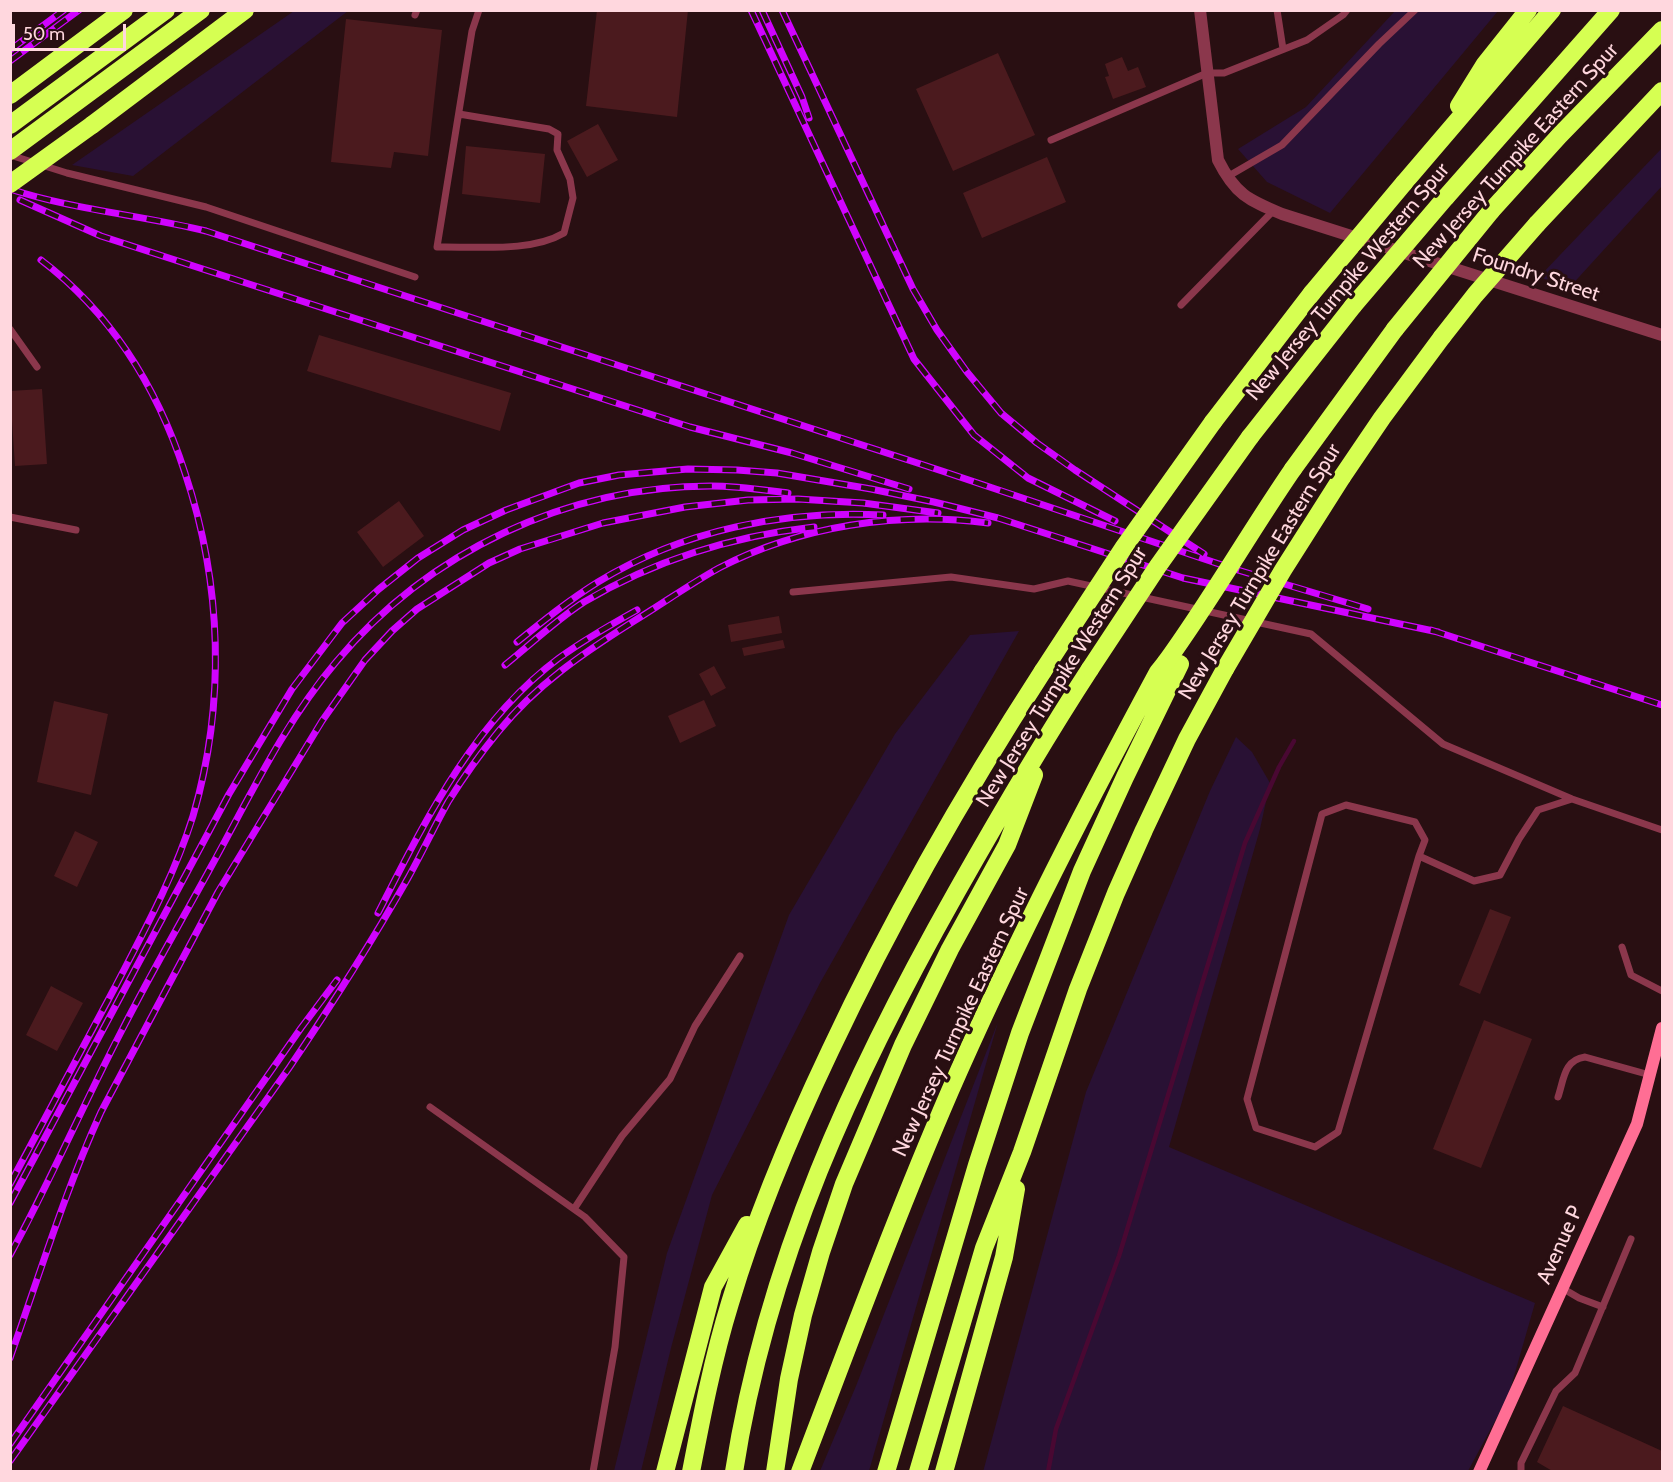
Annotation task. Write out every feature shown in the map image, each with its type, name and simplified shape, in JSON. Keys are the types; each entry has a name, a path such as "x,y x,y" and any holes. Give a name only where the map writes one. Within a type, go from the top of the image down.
{"highway":[{"path":"10,95 124,10"},
{"path":"10,125 165,10"},
{"path":"10,153 201,10"},
{"path":"10,184 245,10"},
{"path":"1430,153 1485,64 1528,10"},
{"name":"New Jersey Turnpike Western Spur","path":"692,1472 723,1326 749,1243 777,1168 879,950 952,817 1124,547 1213,422 1312,293 1552,10"},
{"name":"New Jersey Turnpike Western Spur","path":"735,1472 753,1373 770,1308 801,1215 828,1147 917,963 986,839 1050,732 1158,566 1250,437 1353,306 1611,10"},
{"name":"New Jersey Turnpike Eastern Spur","path":"800,1472 925,1151 975,1037 1093,794 1254,527 1293,469 1395,329 1491,211 1559,136 1662,30"},
{"name":"New Jersey Turnpike Eastern Spur","path":"918,1472 984,1248 1022,1152 1066,1022 1116,893 1178,758 1225,669 1276,580 1342,477 1442,337 1537,224 1662,91"},
{"name":"New Jersey Turnpike Eastern Spur","path":"886,1472 977,1166 1028,1011 1082,871 1173,663"},
{"path":"775,1472 789,1379 801,1326 812,1281 844,1184 903,1045 950,949 1007,845 1050,732"},
{"name":"New Jersey Turnpike Eastern Spur","path":"944,1472 1004,1257 1022,1152"},
{"path":"665,1472 713,1287 777,1168"}],"street":[{"name":"Foundry Street","path":"1200,10 1218,160 1238,192 1253,202 1274,210 1662,335"},
{"name":"Avenue P","path":"1479,1472 1636,1124 1662,1028"}],"lane":[{"path":"459,114 549,129 558,134 557,150 570,178 573,198 564,233 550,241 512,246 437,247 472,31 479,10"},
{"path":"1277,10 1283,49"},
{"path":"1051,140 1208,73 1224,73 1307,39 1347,10"},
{"path":"1227,177 1282,145 1415,10"},
{"path":"10,153 67,174 206,207 415,277"},
{"path":"1181,305 1274,210"},
{"path":"10,329 37,367"},
{"path":"10,517 76,530"},
{"path":"793,592 951,577 1034,589 1068,581 1311,634 1443,744 1572,798 1662,830"},
{"path":"1419,856 1474,881 1500,875 1519,838 1538,810 1572,798"},
{"path":"1346,805 1415,822 1425,840 1419,856 1338,1132 1315,1147 1256,1128 1247,1099 1322,814 1346,805"},
{"path":"1622,947 1630,975 1662,991"},
{"path":"574,1209 621,1136 670,1079 695,1026 740,956"},
{"path":"1558,1097 1569,1064 1576,1059 1586,1057 1650,1075"},
{"path":"430,1107 574,1209 624,1257 615,1347 593,1472"},
{"path":"1521,1472 1521,1462 1556,1391 1575,1373 1630,1239"},
{"path":"1562,1288 1579,1298 1603,1306"}],"shaded area":[{"path":"294,11 348,11 133,176 72,165"},
{"path":"1395,11 1498,11 1330,213 1267,182 1238,149 1306,107"},
{"path":"1662,148 1662,186 1569,288 1539,277"},
{"path":"1019,631 820,983 712,1195 641,1471 614,1471 667,1253 789,915 895,734 970,635"},
{"path":"1236,737 1252,752 1270,783 1260,829 1169,1147 1535,1303 1508,1397 1468,1471 983,1472 1086,1092 1210,791"},
{"path":"998,1022 869,1471 820,1471 856,1386"}],"building":[{"path":"597,10 688,10 677,117 586,106"},
{"path":"346,19 442,30 428,156 394,152 391,168 331,162"},
{"path":"998,53 1035,135 953,171 916,89"},
{"path":"1122,57 1128,71 1138,67 1146,87 1113,99 1105,77 1109,76 1105,64"},
{"path":"598,124 618,160 587,177 567,141"},
{"path":"466,146 545,154 540,203 462,194"},
{"path":"1047,157 1066,202 982,238 963,193"},
{"path":"319,335 511,393 500,431 307,371"},
{"path":"42,389 47,464 15,466 10,391"},
{"path":"399,501 424,536 383,567 357,532"},
{"path":"779,616 782,633 731,642 728,625"},
{"path":"783,640 785,648 744,656 742,648"},
{"path":"714,666 726,688 711,696 699,674"},
{"path":"704,700 716,726 680,743 668,716"},
{"path":"54,701 108,714 91,795 37,782"},
{"path":"75,831 98,842 77,887 54,876"},
{"path":"1490,909 1511,917 1480,994 1459,985"},
{"path":"51,986 83,1003 57,1051 26,1035"},
{"path":"1484,1020 1532,1039 1481,1168 1433,1149"},
{"path":"1563,1406 1662,1451 1662,1472 1554,1472 1537,1462"}],"waterway":[{"path":"1048,1472 1056,1429 1119,1256 1245,843 1279,767 1294,741"}],"railway":[{"path":"10,50 64,10"},
{"path":"10,61 79,10"},
{"path":"751,10 914,359 974,435 1028,478 1115,521"},
{"path":"762,10 802,97 809,118"},
{"path":"782,10 913,289 937,330 967,372 1001,413 1037,443 1204,554"},
{"path":"10,189 58,202 206,231 942,471 1231,568 1368,609"},
{"path":"20,200 101,236 690,427 792,453 909,489"},
{"path":"10,1184 136,947 177,861 193,816 204,773 215,687 215,644 207,558 197,515 174,442 161,412 130,355 90,304 41,260"},
{"path":"10,1203 229,794 292,689 342,623 379,589 418,558 463,530 506,510 579,483 619,475 688,469 777,473 934,502 998,518 1183,578 1438,632"},
{"path":"10,1255 132,1011 269,760 300,709 318,685 373,623 413,588 457,558 504,533 553,513 605,498 657,489 721,486 788,493"},
{"path":"10,1358 64,1203 101,1112 218,892 322,721 365,660 392,631 417,609 489,563 520,549 603,523 685,507 748,500 798,499 863,503 938,513"},
{"path":"517,642 566,603 598,582 664,549 735,527 771,520 846,514 883,515"},
{"path":"10,1461 289,1068 380,926 454,793 491,740 528,699 578,658 615,633 708,574 750,554 816,532 850,525 919,519 988,523"},
{"path":"505,665 584,602 638,574 695,552 724,544 814,527"},
{"path":"378,913 433,809 476,743 501,712 528,684 559,658 637,610"},
{"path":"1431,630 1662,705"},
{"path":"10,1444 337,980"}]}
